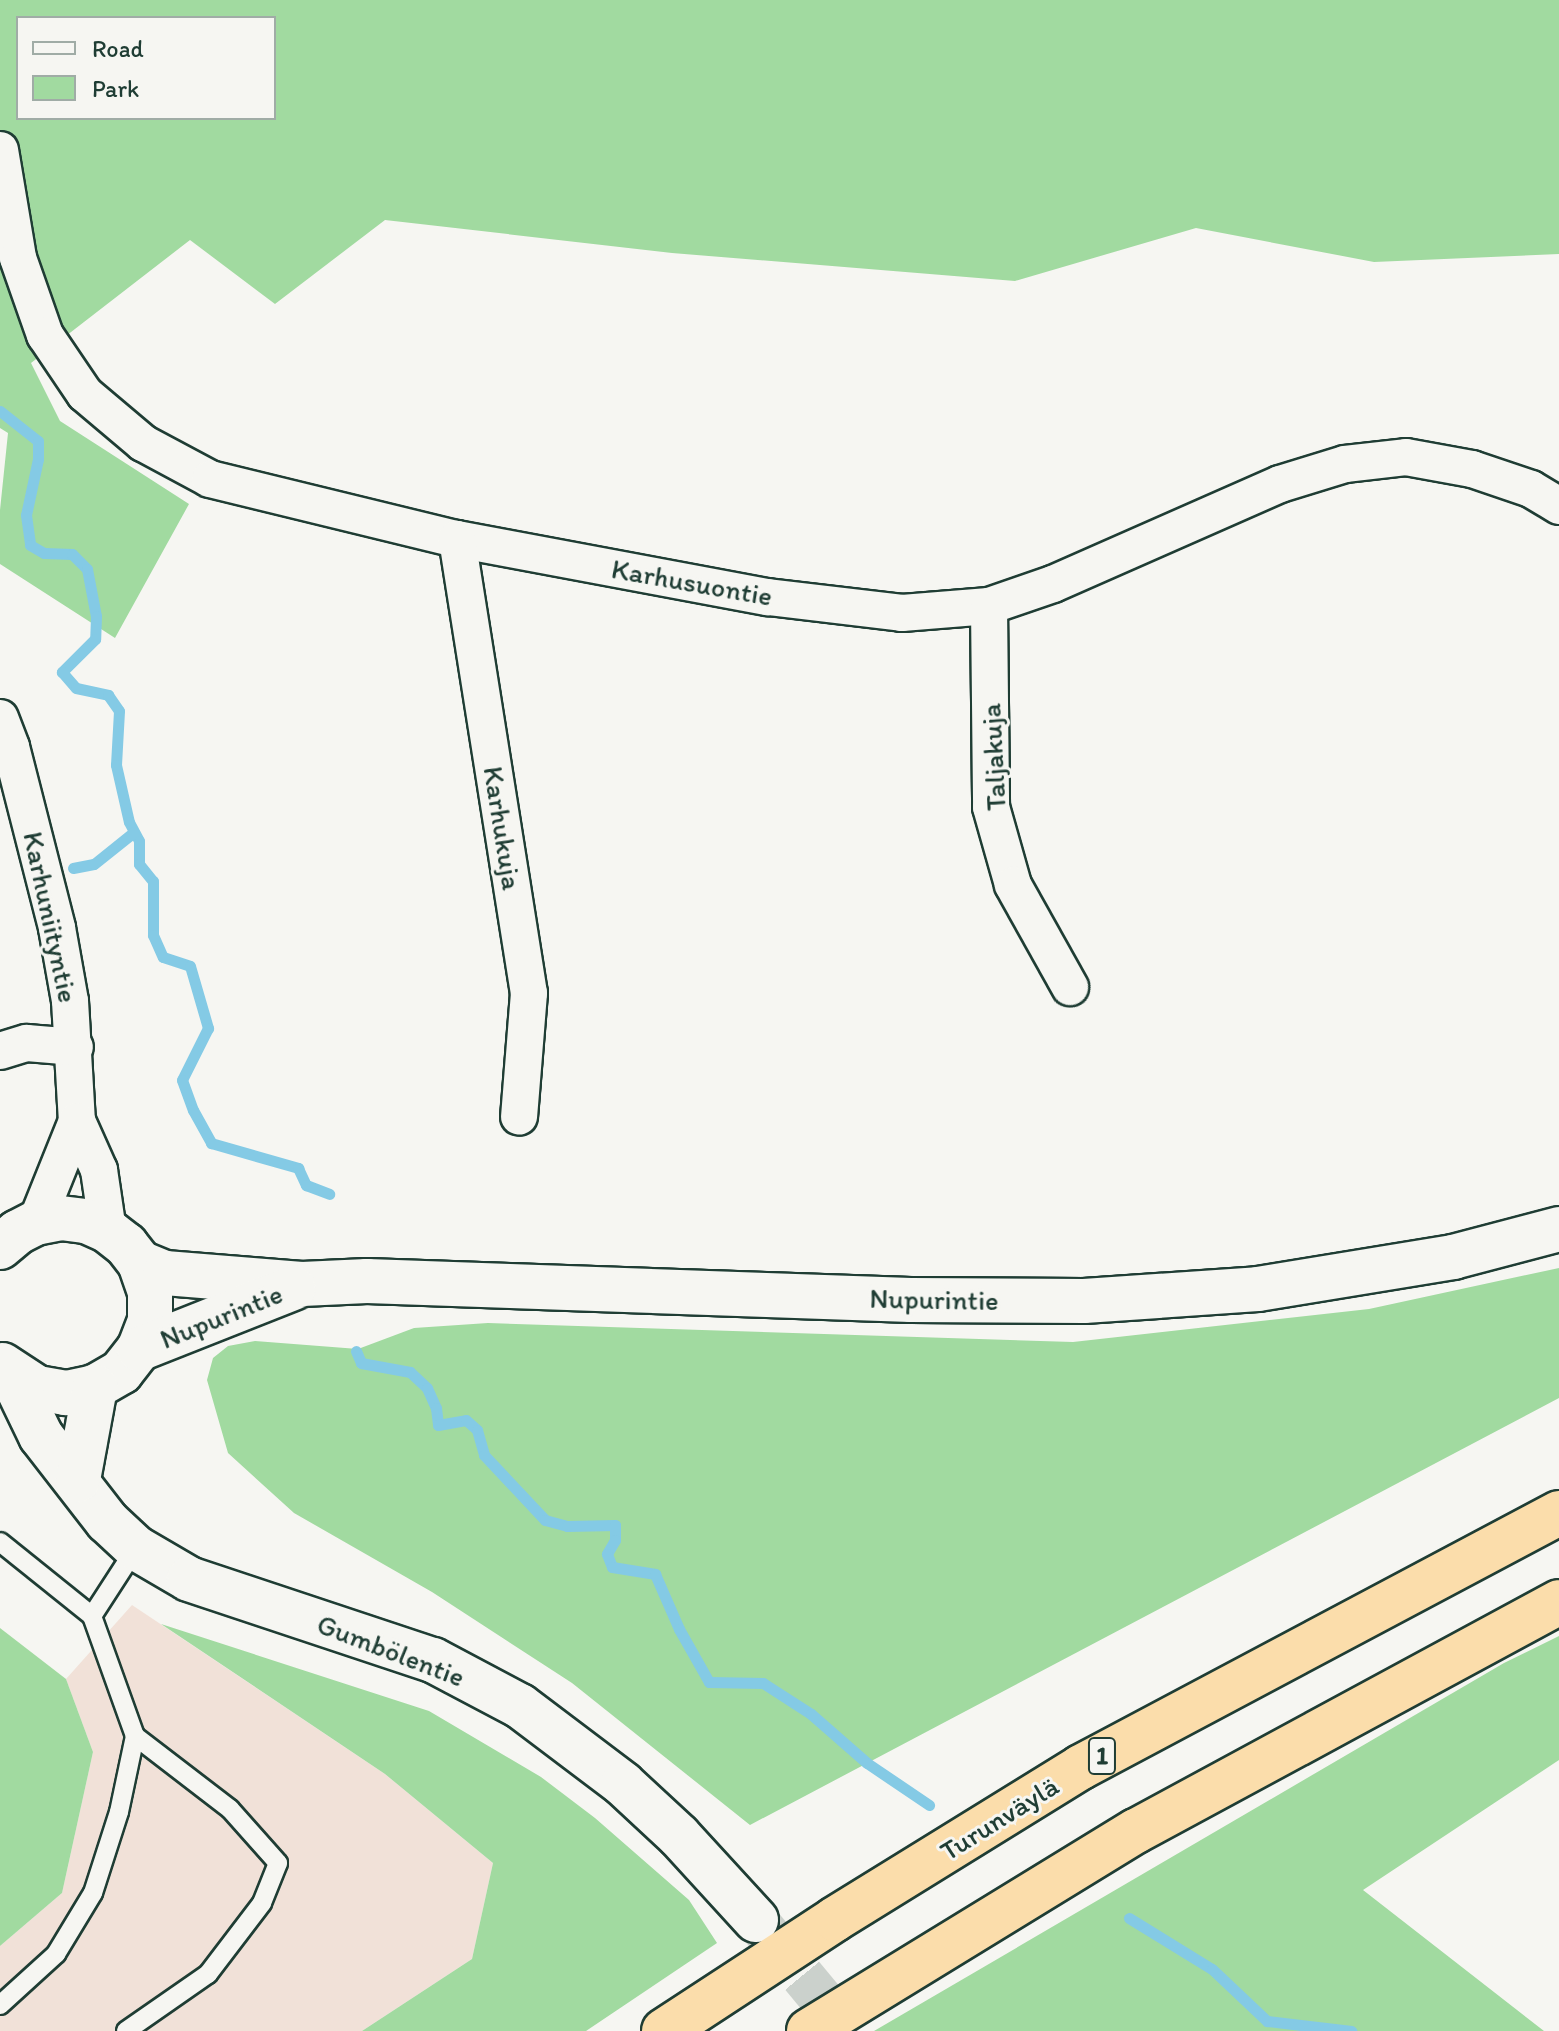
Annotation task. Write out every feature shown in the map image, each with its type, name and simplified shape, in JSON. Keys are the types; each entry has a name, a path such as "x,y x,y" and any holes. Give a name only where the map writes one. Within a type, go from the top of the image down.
{"highway":[{"name":"Turunväylä","path":"664,2031 835,1919 1081,1767 1559,1513"},
{"path":"809,2031 1136,1831 1559,1602"}],"main road":[{"path":"5,1369 37,1388 66,1393 95,1387 121,1372 139,1349 150,1321 150,1292 140,1263 126,1245 108,1231 86,1221 61,1218 10,1240"},
{"name":"Nupurintie","path":"140,1263 165,1273 302,1284 367,1281 896,1300 1084,1301 1258,1289 1453,1257 1559,1229"},
{"name":"Nupurintie","path":"139,1349 302,1284"},
{"name":"Gumbölentie","path":"5,1369 41,1436 107,1521 136,1548 189,1579 433,1660 520,1706 623,1784 679,1836 756,1920"},
{"path":"78,1480 95,1387"}],"street":[{"name":"Karhusuontie","path":"0,150 18,258 45,335 85,394 143,443 210,479 457,539 768,597 902,613 989,606 1053,584 1280,484 1345,464 1406,457 1459,466 1531,489 1559,506"},
{"name":"Karhukuja","path":"457,539 529,993 519,1117"},
{"name":"Taljakuja","path":"989,606 991,807 1013,885 1070,987"},
{"name":"Karhuniityntie","path":"0,718 29,813 57,928 75,1047 77,1121 99,1170 108,1231"},
{"path":"0,1051 27,1043 75,1047"},
{"name":"Karhuniityntie","path":"10,1240 77,1121"}],"lane":[{"path":"0,1542 92,1616 135,1736 119,1812 93,1893 56,1954 0,2005"},
{"path":"92,1616 136,1548"},
{"path":"126,2031 208,1974 262,1903 278,1863 230,1809 135,1736"}],"shaded area":[{"path":"132,1605 385,1774 493,1863 472,1959 362,2031 0,2031 0,1946 62,1893 93,1752 66,1679"}],"green space":[{"path":"0,0 1559,0 1559,254 1374,262 1196,228 1015,281 672,253 385,220 275,304 190,240 31,363 60,421 189,504 115,638 0,564 0,510 8,433 0,428"},
{"path":"1559,1268 1559,1398 750,1825 572,1683 432,1592 294,1513 228,1453 207,1380 213,1358 228,1346 255,1341 358,1349 414,1328 488,1323 1073,1342 1369,1309"},
{"path":"161,1624 429,1711 541,1777 595,1818 689,1900 717,1943 586,2031 362,2031 472,1959 493,1863 385,1774"},
{"path":"0,1628 66,1679 93,1752 62,1893 0,1946"},
{"path":"1559,1636 1559,1760 1363,1890 1544,2031 874,2031 1504,1663"}],"waterway":[{"path":"0,411 38,441 38,459 26,515 30,545 44,553 72,554 87,569 96,616 95,639 62,672 76,688 108,695 119,711 116,765 129,822 139,841 139,864 153,881 153,935 163,957 190,966 208,1028 182,1080 193,1110 211,1143 298,1168 306,1185 329,1194"},
{"path":"73,868 94,864 134,832"},
{"path":"356,1351 361,1363 410,1372 427,1388 436,1408 438,1425 466,1420 477,1430 484,1455 545,1520 567,1526 615,1525 615,1540 607,1554 612,1567 655,1574 679,1629 709,1682 763,1683 811,1714 867,1763 929,1805"},
{"path":"1129,1918 1212,1969 1267,2021 1351,2031"}],"tunnel":[{"path":"760,1925 848,2031"}]}
